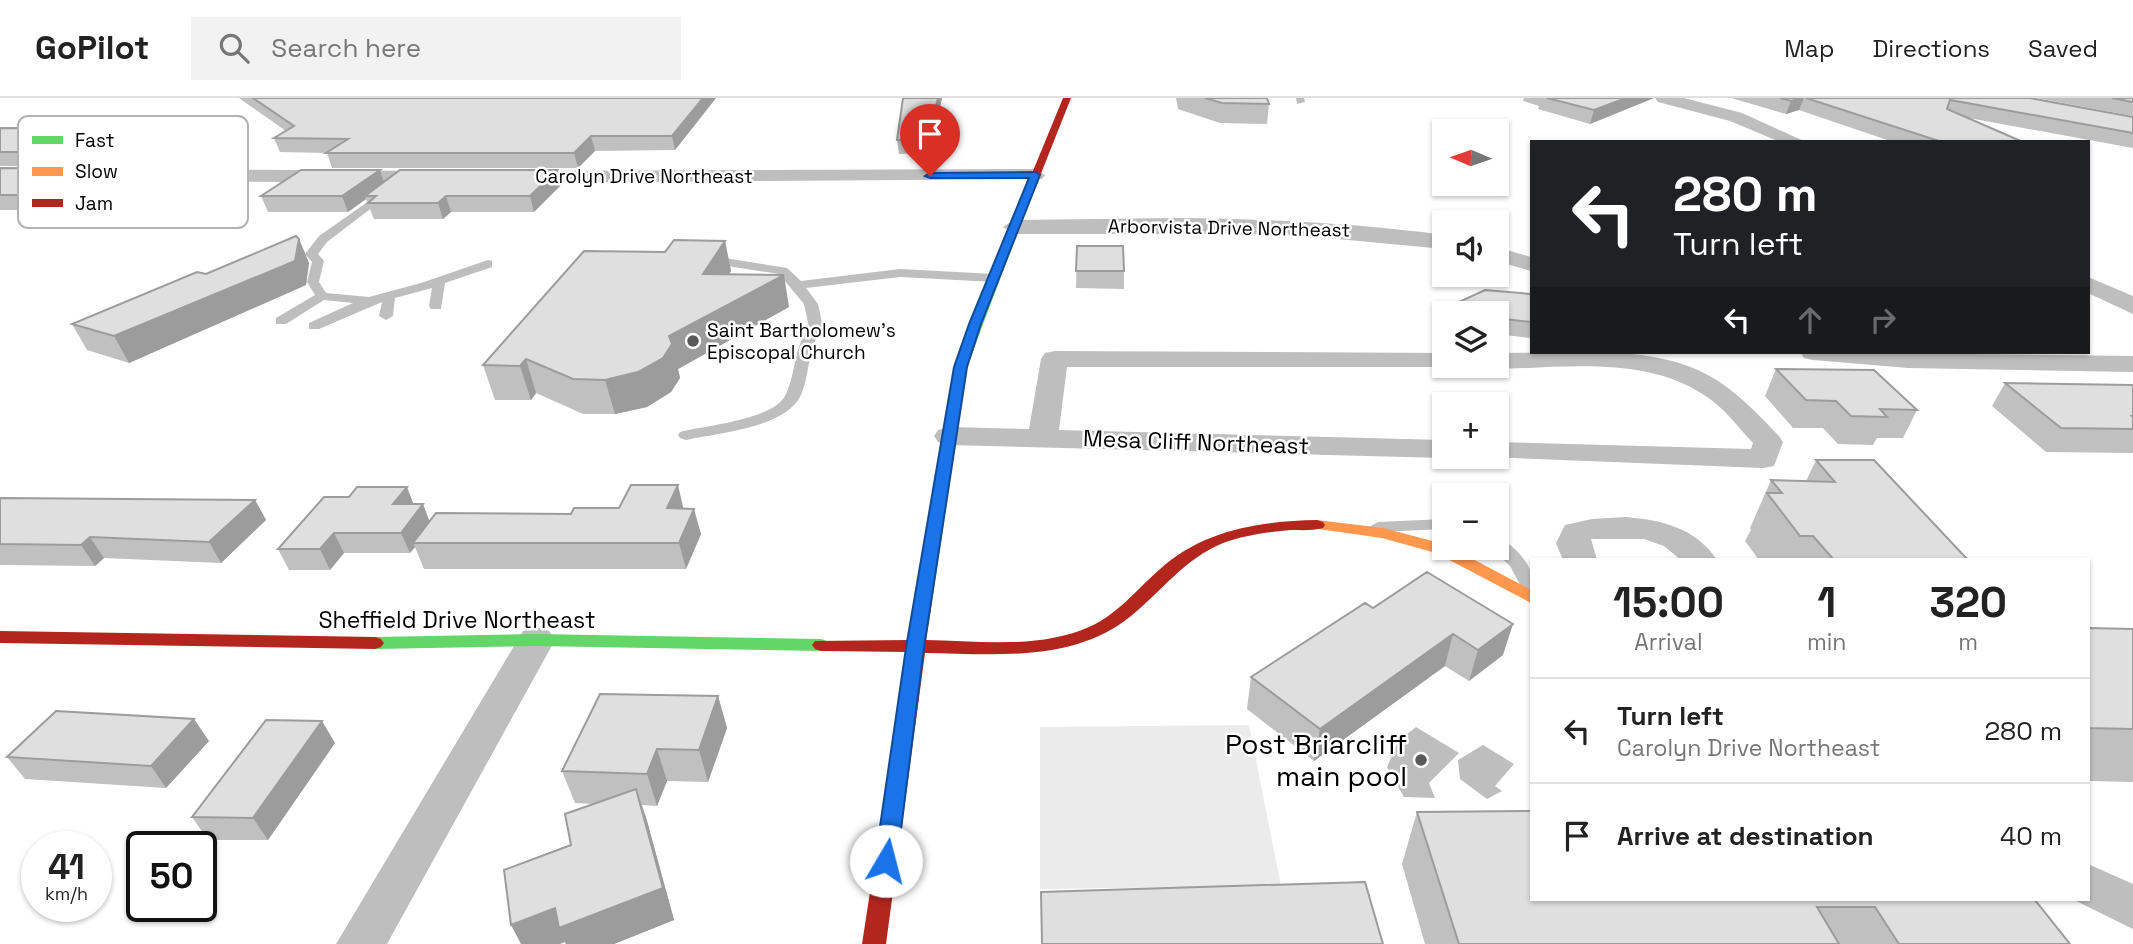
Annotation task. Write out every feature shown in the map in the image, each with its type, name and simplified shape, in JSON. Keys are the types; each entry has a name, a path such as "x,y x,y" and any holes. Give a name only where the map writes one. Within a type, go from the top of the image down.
{"main road":[{"path":"874,944 915,648 961,367 1067,98"},
{"name":"Sheffield Drive Northeast","path":"0,638 321,644 536,640 1023,648 1077,641 1112,623 1139,603 1162,573 1195,548 1233,532 1284,526 1362,529 1442,549 1530,596"}],"street":[{"path":"1664,98 1736,117 1792,140"},
{"path":"0,174 18,174"},
{"name":"Carolyn Drive Northeast","path":"488,177 1035,175"},
{"path":"248,176 461,177"},
{"name":"Arborvista Drive Northeast","path":"1014,227 1143,225 1342,230 1432,241"},
{"path":"1509,258 1530,264"},
{"path":"2090,285 2133,306"},
{"path":"1837,354 1908,360 2133,364"},
{"path":"1043,437 1055,359 1432,361"},
{"path":"1509,361 1644,362 1684,372 1716,390 1734,405 1768,442 1763,459 1509,451"},
{"name":"Mesa Cliff Northeast","path":"949,436 1432,449"},
{"path":"1579,558 1573,543 1577,532 1603,529 1661,531 1686,545 1698,558"},
{"path":"361,944 536,640"},
{"path":"2090,885 2133,908"}],"lane":[{"path":"322,296 313,282 318,261 311,254 323,239 406,177"},
{"path":"686,435 781,410 794,396 798,361 803,345 816,327 814,312 798,285 783,271 691,259"},
{"path":"314,326 369,301 439,282 488,264"},
{"path":"798,285 900,273 994,278"},
{"path":"436,306 439,282"},
{"path":"281,321 322,296 369,301"},
{"path":"386,316 389,296"},
{"path":"1362,529 1432,524"},
{"path":"1509,555 1517,563 1530,586"}],"shaded area":[{"path":"1249,725 1281,886 1040,889 1040,727"},
{"name":"Post Briarcliff main pool","path":"1416,727 1459,753 1429,783 1435,798 1404,797 1387,767 1398,741"},
{"name":"Post Briarcliff main pool","path":"1483,745 1514,764 1495,786 1502,791 1487,799 1460,779 1458,760"}],"building":[{"path":"253,98 703,98 672,136 591,136 574,153 326,153 348,139 274,138 294,126"},
{"path":"903,98 938,98 928,139 897,140"},
{"path":"1205,98 1267,98 1269,104 1222,103"},
{"path":"1547,98 1626,98 1594,110"},
{"path":"1780,98 1802,98 1791,101"},
{"path":"1806,98 2030,98 2133,117 2133,133 1950,100 1947,109 2018,140 1936,140"},
{"path":"2112,98 2133,98 2133,102"},
{"path":"0,128 18,128 18,152 0,152"},
{"path":"0,168 18,168 18,195 0,195"},
{"path":"301,170 380,170 342,196 261,196"},
{"path":"400,170 557,170 530,196 446,196 438,203 368,203 376,196 365,196"},
{"path":"296,236 299,239 295,261 114,336 72,324 197,272 206,274"},
{"path":"674,240 725,241 703,274 784,275 669,336 672,344 663,358 638,372 605,380 573,379 526,359 520,366 483,365 584,251 665,252"},
{"path":"1077,246 1123,246 1124,271 1076,271"},
{"path":"1485,290 1530,294 1530,322 1509,319 1509,301 1461,301"},
{"path":"1776,369 1874,370 1917,410 1880,409 1887,417 1851,416 1836,401 1806,400"},
{"path":"2005,383 2133,385 2133,429 2061,428"},
{"path":"1816,460 1874,460 1966,558 1832,558 1813,536 1800,536 1767,493 1782,493 1771,480 1835,482"},
{"path":"631,485 678,485 667,508 694,509 679,543 413,543 436,513 571,514 574,508 619,508"},
{"path":"357,487 407,487 393,504 423,504 401,533 334,533 320,549 278,549 324,497 349,497"},
{"path":"0,498 255,500 209,542 90,537 81,545 0,544"},
{"path":"1427,572 1513,624 1478,650 1453,634 1320,729 1251,677 1365,603 1373,608"},
{"path":"2090,628 2133,629 2133,729 2090,728"},
{"path":"600,694 718,696 699,750 657,749 647,774 562,771"},
{"path":"56,711 194,719 151,766 7,757"},
{"path":"266,720 322,721 253,818 192,817"},
{"path":"636,789 663,888 559,928 555,908 511,925 504,870 571,845 565,814"},
{"path":"1530,811 1530,901 2036,901 2070,944 1899,944 1875,907 1817,907 1839,944 1459,944 1417,812"},
{"path":"1365,882 1383,944 1042,944 1041,892"}],"traffic: fast":[{"path":"923,602 961,367 1012,234"},
{"path":"375,643 536,640 821,645"}],"traffic: slow":[{"path":"1317,525 1383,533 1442,549 1530,596"}],"traffic: jam":[{"path":"1012,234 1067,98"},
{"path":"821,645 1001,648 1069,640 1109,624 1129,609 1180,560 1216,540 1275,526 1317,525"},
{"path":"874,944 923,602"},
{"path":"0,637 375,643"}],"place":[{"name":"Saint Bartholomew's Episcopal Church","path":"693,341"},
{"name":"Post Briarcliff main pool","path":"1421,760"}],"route":[{"path":"886,861 915,648 961,367 975,324 1035,175 930,176"}]}
